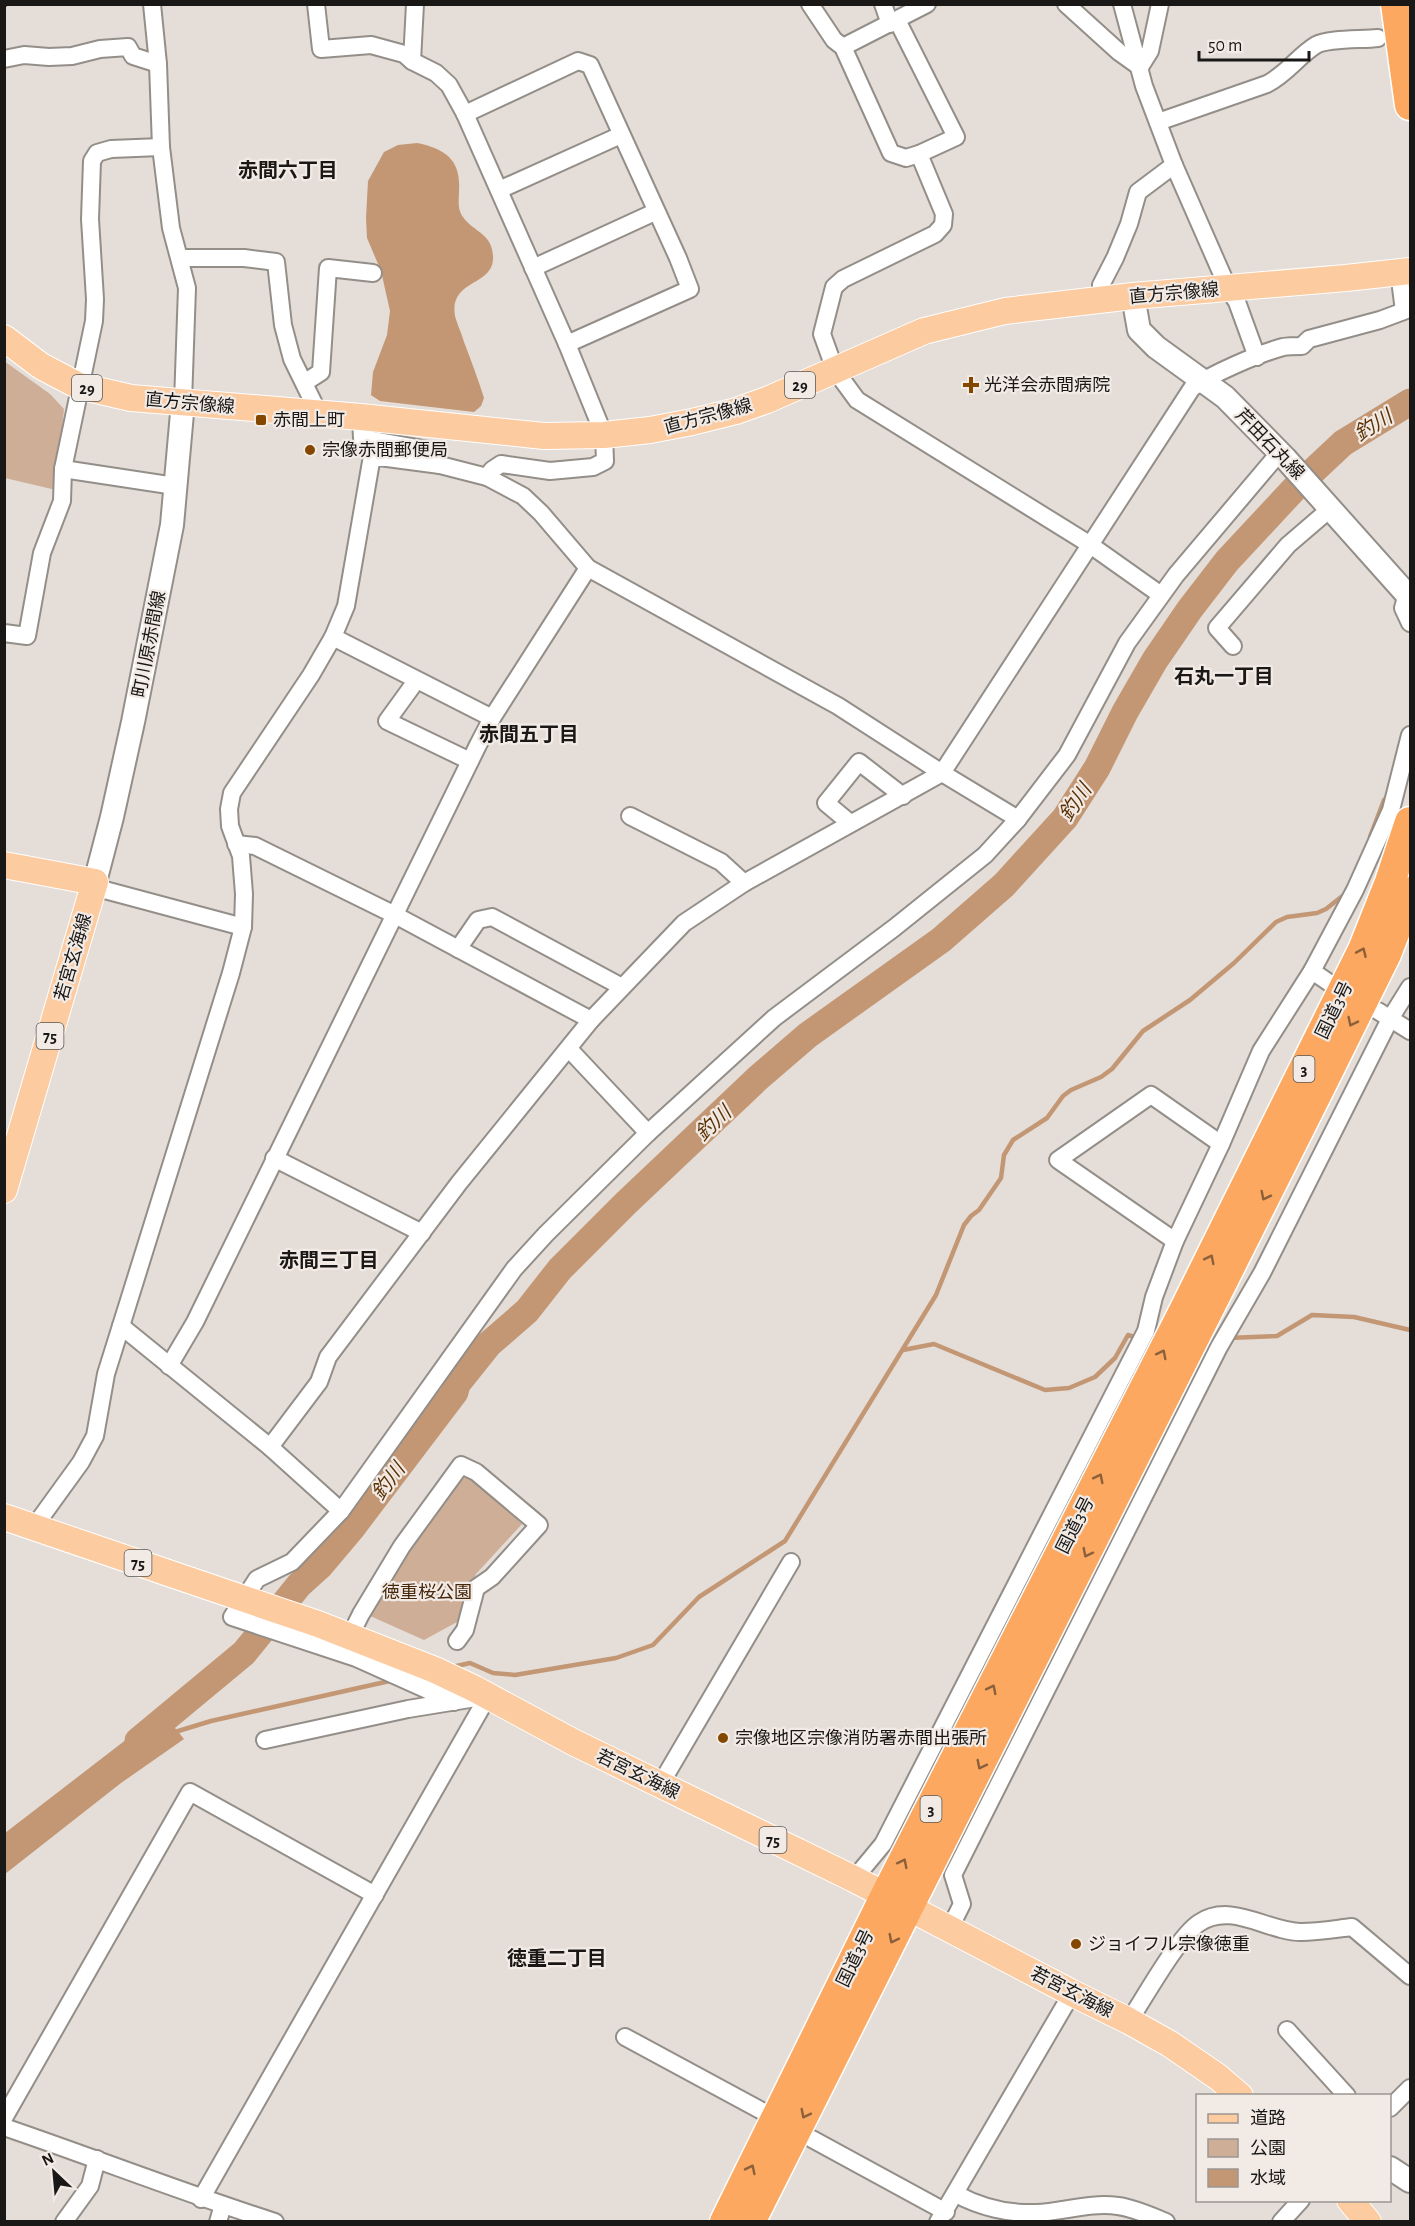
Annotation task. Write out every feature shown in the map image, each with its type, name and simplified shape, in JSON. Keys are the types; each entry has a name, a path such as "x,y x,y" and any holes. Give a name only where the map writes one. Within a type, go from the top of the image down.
{"highway":[{"path":"1396,4 1410,105"},
{"name":"国道3号","path":"1193,1316 1363,950 1390,882 1410,822"},
{"name":"国道3号","path":"724,2222 898,1901 1193,1316 1386,954 1410,892"},
{"name":"国道3号","path":"750,2222 898,1901"}],"main road":[{"name":"直方宗像線","path":"4,338 41,366 79,386 131,398 361,417 544,436 604,435 682,424 736,411 767,400 924,331 1005,311 1133,296 1405,271"},
{"name":"芹田石丸線","path":"1133,296 1139,330 1156,346 1225,397 1282,455 1409,596"},
{"name":"町川原赤間線","path":"95,882 112,817 172,525 183,402"},
{"path":"4,865 95,882"},
{"name":"若宮玄海線","path":"4,1190 95,882"},
{"name":"若宮玄海線","path":"4,1517 313,1633 350,1636 395,1653 473,1696 573,1742 898,1901 1129,2021 1170,2044 1237,2094"},
{"path":"1391,2170 1410,2181"},
{"path":"1352,2202 1368,2222"}],"street":[{"path":"152,4 159,64 161,147 171,228 187,288 183,402"},
{"path":"316,4 321,49 371,45 404,54 412,61 436,73 449,85 465,114 499,189 604,435 605,461 593,467 550,471 501,464 487,477"},
{"path":"412,61 415,4"},
{"path":"810,4 834,40 843,47 891,153 906,158 956,136 883,4"},
{"path":"843,47 927,4"},
{"path":"1066,4 1119,52 1140,67"},
{"path":"1122,4 1144,86 1174,165 1228,288 1237,302 1257,357"},
{"path":"1140,67 1150,51 1160,4"},
{"path":"1158,122 1282,77 1315,46 1324,42 1378,38"},
{"path":"4,59 24,55 72,56 100,49 128,46 133,56 159,64"},
{"path":"465,114 578,61 590,65 655,212 678,258 690,290 567,344"},
{"path":"499,189 621,135"},
{"path":"4,633 27,636 42,553 62,501 63,469 94,321 95,299 90,219 92,161 97,153 111,149 161,147"},
{"path":"919,154 944,214 943,225 935,234 843,279 834,287 822,334 835,370 857,400 1089,544 1161,596"},
{"path":"1102,300 1101,285 1129,224 1138,192 1174,165"},
{"path":"533,268 655,212"},
{"path":"180,258 244,258 276,262 283,325 292,359 319,414"},
{"path":"304,383 321,372 327,268 373,273"},
{"path":"270,1448 319,1382 328,1357 459,1183 591,1020 684,923 744,883 942,774 1192,388 1203,380 1284,346 1302,346 1309,339 1380,320 1404,311 1405,271"},
{"path":"361,417 362,438 434,451 440,465"},
{"path":"243,1606 257,1579 292,1562 341,1511 514,1269 546,1234 648,1133 774,1018 894,928 985,855 1018,819 1067,755 1127,643 1176,575 1282,455"},
{"path":"34,1527 81,1462 95,1436 106,1374 231,974 243,927 244,894 241,856 230,826 229,809 232,792 294,702 333,637 346,606 372,456 440,465 487,477 523,495 588,568 838,706 942,774 1018,819"},
{"path":"63,469 176,486"},
{"path":"1233,646 1217,628 1288,545 1330,508"},
{"path":"169,1366 195,1322 492,718 588,568"},
{"path":"1409,596 1403,608 1410,623"},
{"path":"333,637 492,718"},
{"path":"416,681 387,721 470,761"},
{"path":"854,1879 883,1844 1146,1331 1154,1297 1175,1241 1221,1144 1261,1051 1312,971 1355,890 1390,810 1410,735"},
{"path":"850,824 826,803 859,762 903,796"},
{"path":"630,816 721,862 744,883"},
{"path":"236,844 255,846 394,915 591,1020"},
{"path":"95,882 101,889 243,927"},
{"path":"458,949 478,920 492,917 622,987"},
{"path":"1312,971 1334,987"},
{"path":"950,1928 962,1904 953,1875 1219,1347 1268,1263 1384,1015 1410,987"},
{"path":"1384,1015 1410,1031"},
{"path":"569,1048 648,1133"},
{"path":"1175,1241 1058,1160 1151,1095 1221,1144"},
{"path":"274,1158 422,1233"},
{"path":"121,1326 270,1448 341,1511"},
{"path":"350,1636 402,1546 460,1465 476,1472 539,1525 492,1577 476,1588 465,1630 457,1641"},
{"path":"660,1785 791,1562"},
{"path":"313,1633 366,1663 473,1696"},
{"path":"265,1740 473,1696"},
{"path":"201,2199 375,1894 473,1696"},
{"path":"4,2118 189,1792 375,1894"},
{"path":"1129,2021 1178,1946 1198,1923 1218,1915 1240,1917 1300,1932 1352,1927 1410,1976"},
{"path":"812,2139 942,2217 1072,1993"},
{"path":"1287,2030 1345,2094"},
{"path":"625,2037 762,2111"},
{"path":"1391,2106 1410,2088"},
{"path":"4,2127 97,2159 201,2199 220,2213 275,2222"},
{"path":"64,2222 90,2186 97,2159"},
{"path":"956,2194 969,2202 1008,2212 1036,2213 1093,2205 1119,2206 1166,2222"},
{"path":"1281,2222 1299,2202"}],"green space":[{"path":"4,361 50,394 64,409 56,490 5,478"},
{"name":"徳重桜公園","path":"475,1478 522,1524 476,1574 457,1622 424,1640 368,1615 403,1556 458,1481"}],"water":[{"path":"417,143 436,149 450,158 459,180 461,214 487,239 492,251 491,268 485,275 464,289 455,304 455,316 484,398 481,406 474,412 380,401 371,395 373,372 387,335 390,311 381,271 367,238 368,181 384,152 398,145"},
{"path":"162,1712 184,1739 121,1783 5,1874 5,1833"}],"waterway":[{"name":"釣川","path":"138,1741 244,1653 299,1585 320,1566 352,1528 489,1344 527,1311 560,1269 626,1203 758,1078 808,1035 941,940 1004,885 1065,818 1097,768 1125,712 1155,660 1227,561 1295,488 1343,443 1410,402"},
{"path":"1370,837 1384,800 1388,796"},
{"path":"452,1667 470,1663 493,1673 515,1675 616,1658 653,1645 699,1597 785,1541 936,1295 964,1225 979,1210 1001,1178 1004,1155 1013,1140 1047,1118 1063,1096 1071,1090 1101,1077 1112,1069 1143,1031 1190,1000 1234,963 1276,922 1287,917 1317,913 1345,894"},
{"path":"1228,1338 1277,1336 1312,1315 1354,1317 1410,1330"},
{"path":"903,1350 934,1344 1045,1390 1069,1388 1095,1377 1115,1358 1128,1335 1147,1341 1157,1341"},
{"path":"175,1732 211,1721 394,1680"}],"place":[{"name":"光洋会赤間病院","path":"971,385"},
{"name":"赤間上町","path":"261,420"},
{"name":"宗像赤間郵便局","path":"310,450"},
{"name":"宗像地区宗像消防署赤間出張所","path":"723,1738"},
{"name":"ジョイフル宗像徳重","path":"1076,1944"}],"district":[{"name":"赤間六丁目","path":"288,170"},
{"name":"石丸一丁目","path":"1224,676"},
{"name":"赤間五丁目","path":"529,734"},
{"name":"赤間三丁目","path":"329,1260"},
{"name":"徳重二丁目","path":"557,1958"}]}
